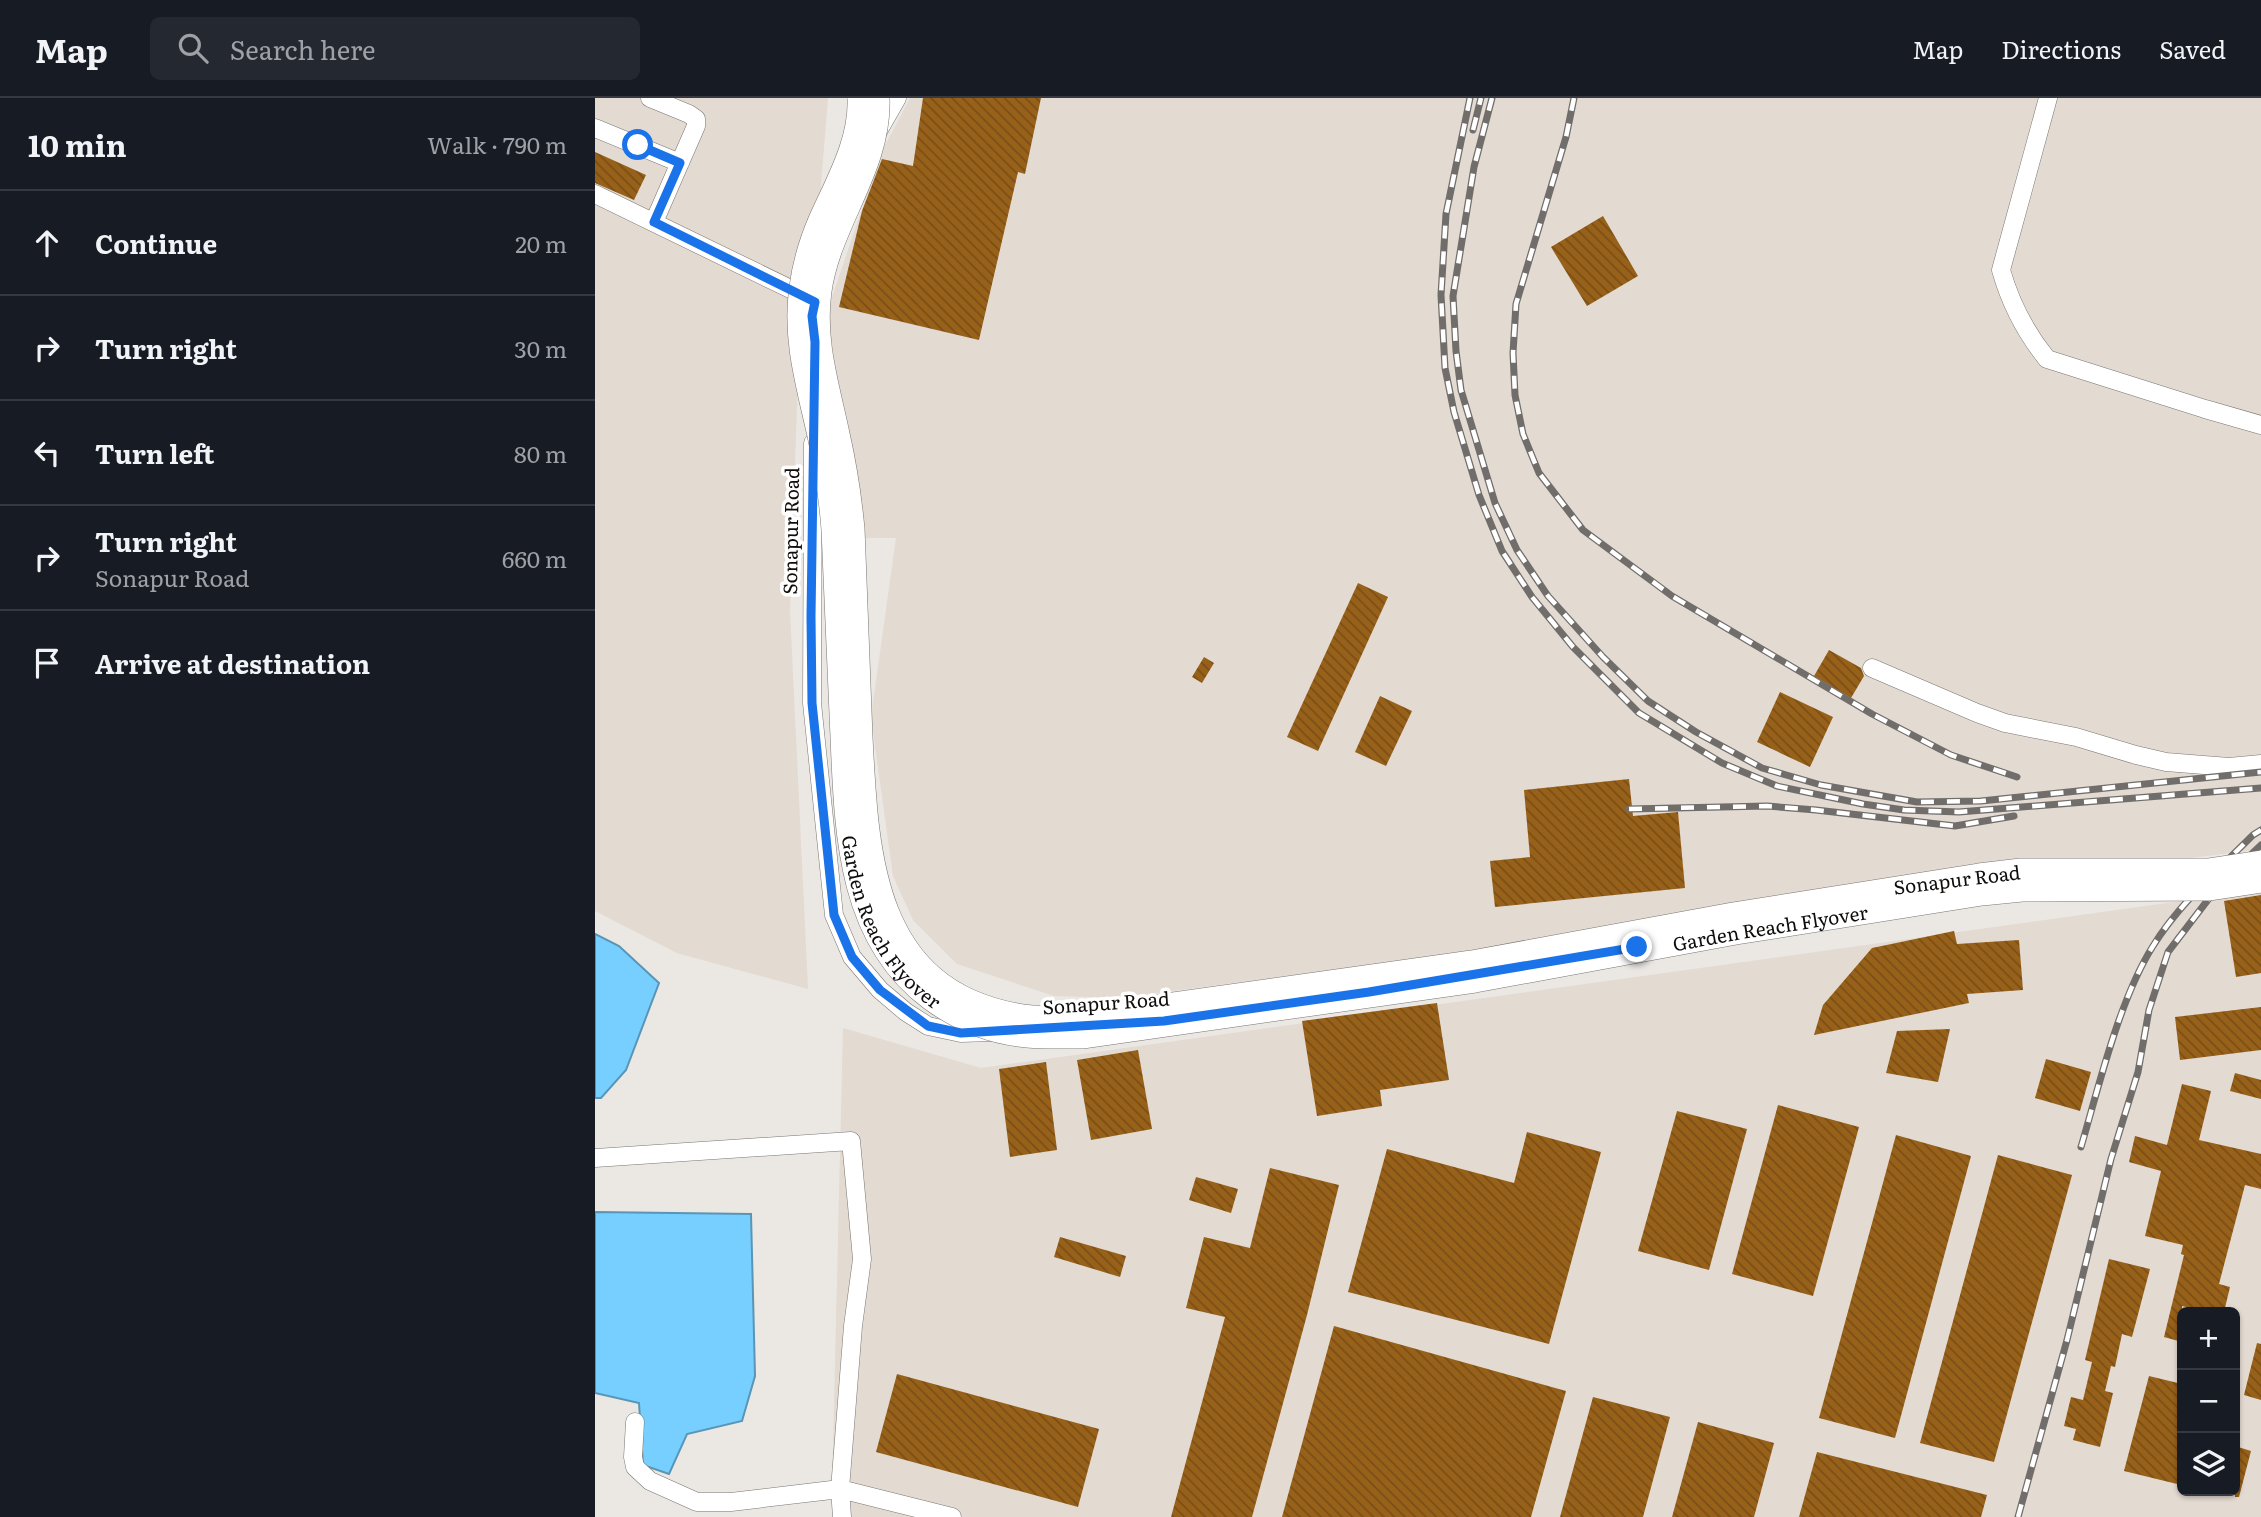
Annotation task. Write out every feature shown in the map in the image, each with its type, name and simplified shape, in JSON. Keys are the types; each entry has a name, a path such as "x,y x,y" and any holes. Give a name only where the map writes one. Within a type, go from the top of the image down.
{"main road":[{"name":"Garden Reach Flyover","path":"859,98 856,129 831,198 811,242 804,267 799,310 800,353 829,488 834,530 845,809 860,897 874,932 908,979 958,1016 1017,1035 1082,1037 1475,981 1736,933 1982,894 2022,890 2210,889 2261,881"},
{"name":"Garden Reach Flyover","path":"878,98 878,118 871,147 849,206 829,248 823,271 818,311 819,350 848,485 853,529 865,808 875,874 884,908 905,946 936,978 967,999 1019,1016 1081,1017 1472,962 1708,918 1979,875 2021,870 2209,870 2261,862"}],"street":[{"path":"650,98 696,119 696,126 654,222"},
{"name":"Sonapur Road","path":"897,98 869,148 829,246 812,316 815,342 812,703 834,915 852,957 880,990 928,1026 961,1033 1164,1021 1369,992 1777,922 2042,892 2207,881 2261,872"},
{"path":"2048,98 2001,270 2006,287 2033,342 2047,359 2261,425"},
{"path":"595,128 680,163"},
{"path":"595,194 815,302"},
{"path":"1872,668 2005,723 2087,740 2166,762 2229,767 2261,764"},
{"path":"595,1158 851,1141 862,1259 853,1326 840,1489 842,1517"},
{"path":"635,1422 635,1467 650,1481 697,1502 731,1502 840,1489 952,1517"}],"shaded area":[{"path":"595,98 828,98 816,247 800,318 790,611 808,989 677,953 595,911"},
{"path":"910,98 2261,98 2261,849 1118,998 1054,996 957,964 913,920 893,876 871,717 896,538 861,538 827,312 881,153"},
{"path":"2261,890 2261,1517 834,1517 832,1489 843,1028 981,1068"}],"water":[{"path":"595,934 619,946 659,983 626,1070 601,1098 595,1098"},
{"path":"595,1212 751,1214 755,1376 742,1421 687,1434 669,1474 643,1465 639,1403 595,1393"}],"building":[{"path":"923,98 1041,98 1025,174 1018,172 979,340 839,307 862,211 882,159 913,166"},
{"path":"595,152 646,175 634,200 595,183"},
{"path":"1603,216 1638,276 1587,306 1551,247"},
{"path":"1358,583 1388,597 1318,751 1287,737"},
{"path":"1829,650 1861,668 1864,676 1851,698 1814,676"},
{"path":"1204,657 1214,663 1202,683 1192,677"},
{"path":"1780,692 1833,717 1810,767 1757,742"},
{"path":"1380,696 1412,711 1386,766 1355,752"},
{"path":"1629,779 1633,816 1678,812 1685,888 1495,907 1490,861 1530,857 1524,790"},
{"path":"2261,895 2261,973 2236,977 2224,901"},
{"path":"1954,931 1957,944 2019,940 2023,990 1967,994 1969,1003 1814,1035 1823,1005 1872,948"},
{"path":"1437,1003 1449,1080 1380,1090 1382,1106 1317,1116 1302,1021"},
{"path":"2261,1007 2261,1050 2180,1060 2175,1017"},
{"path":"1950,1029 1938,1082 1886,1073 1897,1031"},
{"path":"1138,1050 1152,1129 1091,1140 1077,1060"},
{"path":"2046,1059 2091,1072 2080,1111 2035,1098"},
{"path":"1046,1062 1057,1150 1010,1157 999,1069"},
{"path":"2235,1073 2261,1080 2261,1099 2230,1091"},
{"path":"2182,1084 2211,1091 2199,1140 2261,1154 2261,1189 2245,1185 2219,1284 2230,1287 2225,1307 2177,1307 2177,1341 2164,1337 2184,1255 2181,1254 2183,1245 2145,1236 2161,1171 2129,1162 2135,1136 2167,1145"},
{"path":"1778,1105 1859,1127 1813,1296 1732,1274"},
{"path":"1677,1111 1747,1129 1709,1270 1638,1251"},
{"path":"1527,1132 1601,1152 1549,1344 1348,1292 1387,1149 1514,1183"},
{"path":"1896,1135 1971,1156 1895,1438 1819,1418"},
{"path":"1998,1155 2072,1175 1994,1462 1920,1443"},
{"path":"1270,1168 1339,1185 1252,1517 1171,1517 1225,1317 1186,1308 1204,1237 1250,1248"},
{"path":"1196,1177 1238,1189 1231,1213 1189,1200"},
{"path":"1060,1237 1126,1256 1120,1277 1054,1257"},
{"path":"2109,1259 2150,1269 2132,1337 2122,1334 2115,1367 2111,1366 2105,1391 2113,1393 2100,1447 2073,1440 2076,1429 2064,1426 2071,1397 2083,1400 2092,1362 2085,1360"},
{"path":"1334,1326 1566,1391 1531,1517 1282,1517"},
{"path":"2257,1343 2261,1344 2261,1400 2244,1395"},
{"path":"897,1374 1099,1429 1078,1507 876,1452"},
{"path":"2149,1376 2177,1383 2177,1484 2124,1471"},
{"path":"1593,1397 1670,1417 1643,1517 1560,1517"},
{"path":"1698,1422 1774,1443 1754,1517 1672,1517"},
{"path":"2240,1448 2251,1451 2240,1493"},
{"path":"1817,1452 1987,1495 1981,1517 1799,1517"}],"railway":[{"path":"1470,98 1446,214 1441,295 1445,368 1454,412 1479,495 1502,551 1532,597 1573,647 1639,713 1722,763 1777,786 1904,810 1959,812 2261,788"},
{"path":"1473,130 1481,98"},
{"path":"1492,98 1474,167 1453,296 1461,390 1495,503 1517,550 1548,596 1603,657 1648,701 1696,732 1762,768 1821,785 1917,802 1981,801 2261,772"},
{"path":"1574,98 1566,137 1516,304 1513,353 1515,395 1523,434 1539,473 1583,530 1672,596 1872,714 1951,755 2017,777"},
{"path":"1629,809 1767,806 1955,826 2014,816"},
{"path":"2081,1147 2120,1017 2153,946 2200,888 2261,830"},
{"path":"2018,1517 2067,1340 2111,1159 2138,1072 2149,1010 2168,952 2220,884 2261,845"}],"route":[{"path":"638,145 680,163 654,222 815,302 812,316 815,342 812,703 834,915 852,957 880,990 906,1012 928,1026 961,1033 1164,1021 1369,992 1637,947"}]}
